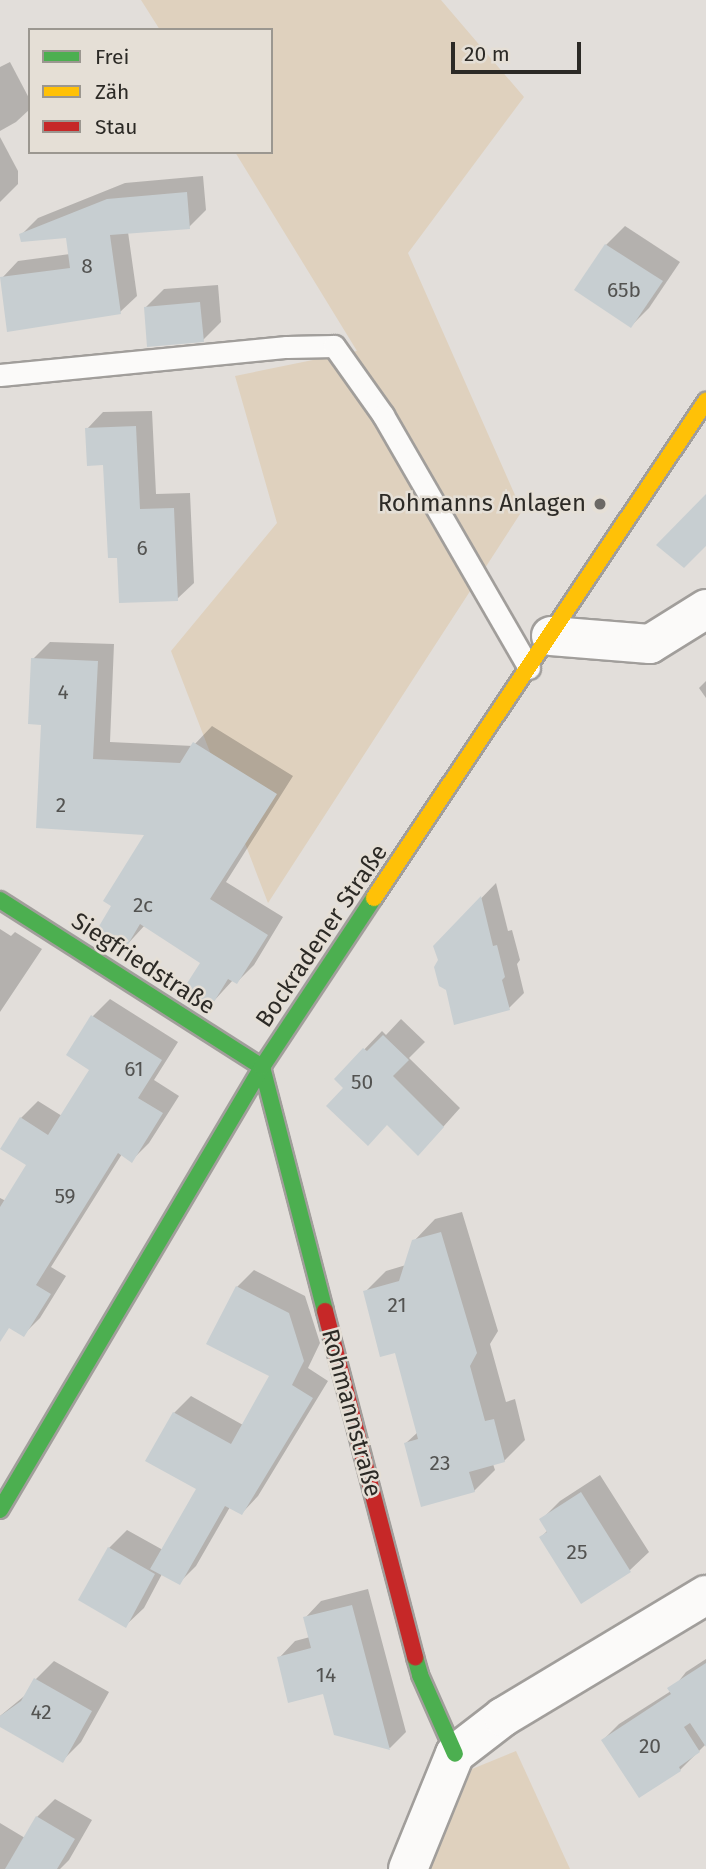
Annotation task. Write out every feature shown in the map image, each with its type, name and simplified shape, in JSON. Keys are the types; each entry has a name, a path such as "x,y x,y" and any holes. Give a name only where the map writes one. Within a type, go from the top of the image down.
{"street":[{"name":"Bockradener Straße","path":"0,1510 261,1067 706,401"},
{"path":"551,636 650,644 706,609"},
{"name":"Siegfriedstraße","path":"0,900 261,1067"},
{"name":"Rohmannstraße","path":"261,1067 419,1675 455,1754"},
{"path":"408,1869 455,1754 503,1717 706,1595"}],"lane":[{"path":"0,375 287,347 334,346 383,415 529,668"}],"shaded area":[{"path":"141,0 441,0 524,97 408,253 522,511 268,903 171,651 277,523 235,376 357,351 236,154 273,154 273,28 159,28"},
{"path":"516,1751 570,1869 430,1869 472,1769"}],"building":[{"path":"187,192 190,229 110,235 121,314 7,332 0,277 70,268 66,238 21,242 19,234 107,199"},
{"path":"605,244 663,281 631,328 574,290"},
{"path":"200,302 204,342 147,347 144,307"},
{"path":"136,426 140,509 174,508 178,601 119,603 117,558 108,558 103,465 87,466 85,428"},
{"path":"706,494 706,546 684,568 656,545"},
{"path":"31,658 98,661 93,759 180,763 193,742 277,794 210,899 268,935 237,984 228,979 212,1005 184,988 200,963 140,924 124,951 95,933 111,906 103,901 144,835 36,828 41,725 28,724"},
{"path":"481,896 493,946 497,945 510,1010 454,1025 446,990 439,986 434,967 438,960 433,946"},
{"path":"91,1015 162,1060 138,1098 163,1113 132,1163 118,1153 36,1285 51,1294 24,1337 9,1328 0,1342 0,1207 26,1165 0,1149 20,1117 48,1135 89,1070 66,1055"},
{"path":"383,1035 409,1060 393,1076 444,1127 418,1156 387,1125 368,1146 326,1106 343,1088 334,1079 363,1048 367,1051"},
{"path":"441,1232 477,1353 470,1366 485,1421 494,1419 505,1462 469,1472 475,1492 421,1507 404,1443 418,1439 395,1353 380,1357 363,1291 399,1281 412,1240"},
{"path":"236,1286 289,1313 304,1361 292,1385 313,1398 242,1515 225,1506 180,1585 150,1569 196,1489 145,1461 173,1412 231,1444 269,1376 206,1344"},
{"path":"581,1492 631,1572 581,1604 539,1537 547,1532 539,1519"},
{"path":"108,1547 155,1574 126,1628 78,1600"},
{"path":"352,1605 390,1750 334,1735 323,1694 288,1703 277,1657 311,1648 303,1617"},
{"path":"706,1663 706,1747 690,1723 684,1727 700,1752 679,1767 681,1771 639,1798 601,1740 671,1694 667,1688"},
{"path":"34,1678 92,1711 63,1763 0,1727 0,1716 21,1701"},
{"path":"36,1816 75,1839 57,1869 5,1869"}],"traffic: fast":[{"path":"0,1510 262,1067 374,898"},
{"path":"0,900 262,1067 325,1311"},
{"path":"415,1657 420,1675 455,1754"}],"traffic: slow":[{"path":"374,898 706,401"}],"traffic: jam":[{"path":"325,1311 415,1657"}],"place":[{"name":"Rohmanns Anlagen","path":"600,504"}]}
